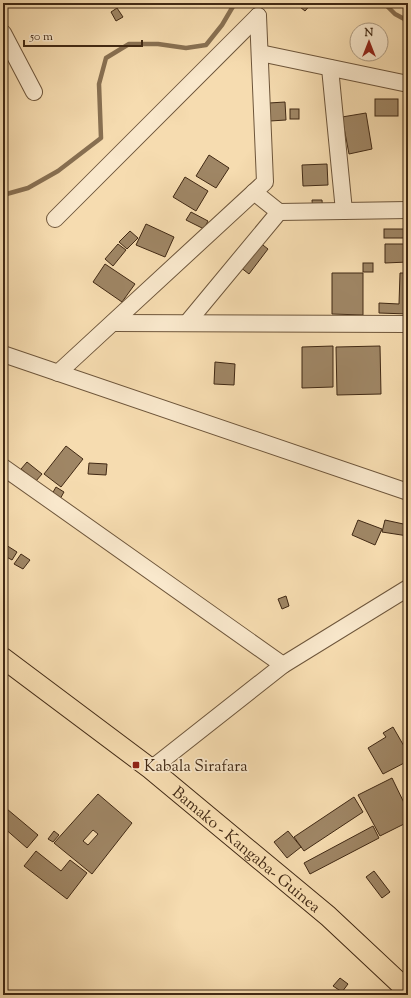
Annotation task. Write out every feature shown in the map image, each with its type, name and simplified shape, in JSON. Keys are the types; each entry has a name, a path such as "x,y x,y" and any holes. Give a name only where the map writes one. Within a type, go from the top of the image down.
{"main road":[{"name":"Bamako - Kangaba- Guinea","path":"3,658 151,769 328,916 408,991"}],"street":[{"path":"55,219 258,16 265,182 58,373"},
{"path":"3,33 34,92"},
{"path":"260,53 408,84"},
{"path":"330,68 344,211"},
{"path":"254,192 279,212 408,210"},
{"path":"187,323 279,212"},
{"path":"113,323 408,324"},
{"path":"3,354 408,492"},
{"path":"3,467 283,665"},
{"path":"151,769 283,665 408,588"}],"building":[{"path":"295,3 312,3 305,11"},
{"path":"117,8 123,17 116,21 111,12"},
{"path":"375,99 398,99 398,116 375,116"},
{"path":"285,102 286,120 270,121 269,103"},
{"path":"290,109 299,109 299,119 290,119"},
{"path":"366,113 372,149 349,154 342,117"},
{"path":"209,155 229,168 216,188 196,176"},
{"path":"327,164 328,185 303,186 302,165"},
{"path":"185,177 208,191 196,211 173,197"},
{"path":"312,200 322,200 323,214 313,215"},
{"path":"191,212 208,221 204,229 186,220"},
{"path":"146,224 174,237 165,257 136,245"},
{"path":"384,229 408,229 408,238 384,238"},
{"path":"130,231 138,238 127,249 119,242"},
{"path":"259,242 268,249 249,274 240,267"},
{"path":"118,244 126,250 113,266 105,259"},
{"path":"385,244 408,244 408,262 385,263"},
{"path":"363,263 373,263 373,272 363,272"},
{"path":"105,264 135,284 122,302 93,282"},
{"path":"332,273 363,273 363,315 332,314"},
{"path":"400,273 408,273 408,314 379,313 379,303 399,304"},
{"path":"333,346 333,387 302,388 302,347"},
{"path":"380,346 381,394 337,395 336,347"},
{"path":"215,362 235,364 234,385 214,384"},
{"path":"66,446 83,459 61,487 44,474"},
{"path":"27,462 42,474 36,481 21,469"},
{"path":"89,463 107,464 106,475 88,474"},
{"path":"56,487 64,492 60,499 52,494"},
{"path":"358,520 382,529 375,545 352,535"},
{"path":"385,520 408,525 408,536 382,532"},
{"path":"6,545 17,552 12,560 3,555 3,550"},
{"path":"21,554 30,560 23,569 14,564"},
{"path":"286,596 289,606 282,609 278,599"},
{"path":"393,727 408,753 408,761 383,774 368,748 386,737 383,733"},
{"path":"392,778 408,811 408,822 380,836 358,795"},
{"path":"98,794 132,823 92,874 54,843","holes":["93,830 98,834 88,845 83,841"]},
{"path":"354,797 363,812 304,851 294,837"},
{"path":"7,809 38,835 27,848 3,827 3,813"},
{"path":"373,826 379,838 310,874 304,863"},
{"path":"54,831 59,835 53,842 48,839"},
{"path":"288,831 301,847 287,858 274,842"},
{"path":"36,851 61,871 70,860 87,873 67,899 24,866"},
{"path":"374,871 390,892 382,898 366,877"},
{"path":"340,978 348,984 342,992 333,986"}],"waterway":[{"path":"3,195 28,188 58,171 101,138 99,84 106,58 129,44 158,44 186,48 206,45 222,25 235,3"},
{"path":"384,3 395,14 408,21"}],"place":[{"name":"Kabala Sirafara","path":"136,765"}]}
